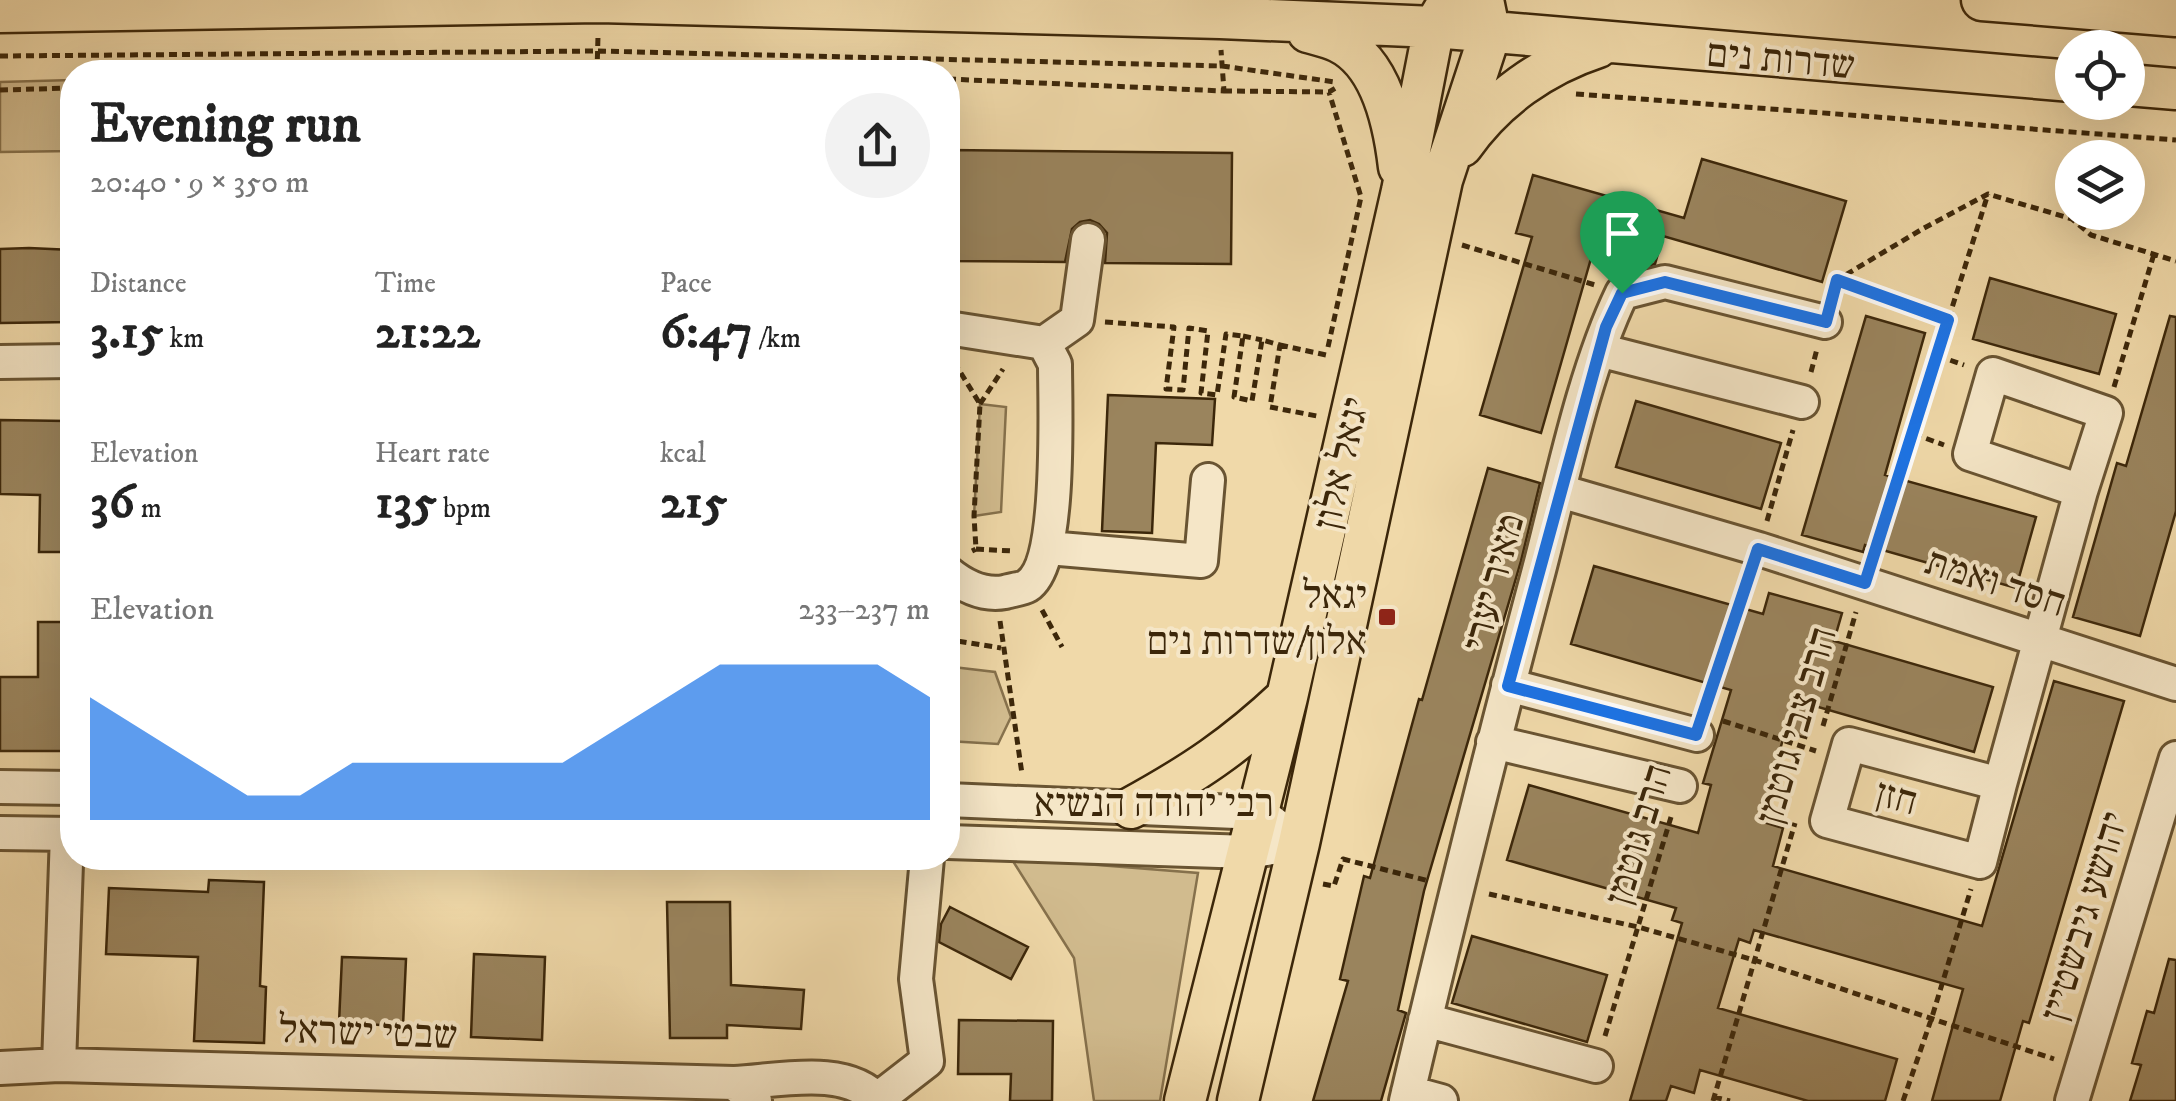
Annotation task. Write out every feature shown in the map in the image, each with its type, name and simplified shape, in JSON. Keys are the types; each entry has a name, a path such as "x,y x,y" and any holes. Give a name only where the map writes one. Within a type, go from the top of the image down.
{"main road":[{"path":"1982,0 2176,16"},
{"path":"0,12 599,2 1238,19 1324,37 1357,54 1370,70 1391,122 1402,191"},
{"name":"שדרות נים","path":"1238,19 1442,14 1486,17 1607,44 2055,80"},
{"name":"יגאל אלון","path":"1186,1101 1286,698 1331,419 1402,191 1442,14"},
{"name":"יגאל אלון","path":"1238,1101 1299,843 1442,180 1486,17"},
{"path":"1442,180 1464,143 1493,108 1550,68 1607,44"},
{"path":"2145,86 2176,89"},
{"path":"1132,808 1200,770 1249,733 1286,698"}],"street":[{"path":"963,330 1044,343 1077,320 1088,240"},
{"path":"1622,293 1665,282 1826,322"},
{"name":"מאיר יערי","path":"1407,1097 1493,742 1600,350 1622,293"},
{"path":"960,576 967,588 1014,589 1040,569 1048,548 1055,364 1044,343"},
{"path":"1600,350 1802,402"},
{"path":"0,362 60,362"},
{"path":"1980,862 2080,491 2106,414 1994,374 1970,454 2080,491"},
{"path":"1048,548 1200,562 1208,480"},
{"name":"חסד ואמת","path":"1560,492 1758,549 2176,684"},
{"path":"1508,686 1700,725"},
{"path":"1493,742 1680,786"},
{"name":"חזן","path":"1980,862 1827,821 1850,744 2000,784"},
{"name":"יהושע גיבשטיין","path":"2072,1101 2176,758"},
{"path":"0,787 60,788"},
{"name":"רבי יהודה הנשיא","path":"960,801 1260,813 1299,843"},
{"path":"0,833 60,834"},
{"name":"רבי יהודה הנשיא","path":"960,842 1250,852 1299,843"},
{"path":"59,1065 68,870"},
{"path":"878,1100 927,1061 916,980 926,870"},
{"path":"1425,1020 1596,1066"},
{"name":"שבטי ישראל","path":"0,1068 59,1065 744,1092 808,1079 864,1086 878,1100"},
{"path":"1407,1097 1441,1101"}],"path":[{"path":"1224,91 1222,66 1238,19"},
{"path":"0,56 598,51 1222,66 1345,84 1328,92 1224,91 960,80"},
{"path":"0,90 60,88"},
{"path":"1322,370 1362,197 1328,92"},
{"path":"1573,94 2176,140"},
{"path":"1816,751 1700,725 1758,549 1837,280 1988,194 2072,219 2091,235 2176,261"},
{"name":"הרב צבי גוטמן","path":"1811,766 1988,194"},
{"path":"1430,235 1622,293"},
{"path":"2106,414 2154,254"},
{"path":"1837,280 1948,320"},
{"path":"1077,320 1244,336 1326,356"},
{"path":"1174,327 1166,389 1183,390 1188,328"},
{"path":"1208,332 1200,392 1217,395 1226,334"},
{"path":"1244,336 1234,397 1252,401 1262,340"},
{"path":"1280,345 1270,407 1331,419"},
{"path":"960,370 980,404 976,549 960,561"},
{"path":"1316,400 1331,419"},
{"path":"1014,589 1062,647"},
{"path":"1014,589 1002,648 1027,804"},
{"path":"960,641 1002,648"},
{"name":"הרב גוטמן","path":"1596,1066 1680,786"},
{"name":"הרב צבי גוטמן","path":"1714,1099 1798,812"},
{"path":"1902,1101 1980,862"},
{"path":"1456,887 1638,927 1754,960 2080,1068"},
{"path":"1714,1099 1730,1101"}],"shaded area":[{"path":"60,80 60,151 0,152 0,82"},
{"path":"980,404 1006,407 1001,512 974,516"},
{"path":"960,668 995,672 1011,717 998,744 960,742"},
{"path":"1011,858 1198,873 1160,1101 1094,1101 1074,958"}],"building":[{"path":"960,150 1232,153 1231,264 1105,263 1107,233 1090,220 1072,229 1065,262 960,261"},
{"path":"1702,159 1846,201 1822,282 1663,236 1655,264 1639,268 1592,255 1541,433 1480,415 1532,237 1516,233 1533,175 1684,218"},
{"path":"0,249 60,249 60,322 0,323"},
{"path":"1990,278 2116,314 2099,374 1973,339"},
{"path":"1866,316 1925,333 1885,475 2036,517 2016,588 1865,545 1863,552 1802,535"},
{"path":"2170,316 2176,317 2176,511 2140,636 2073,617 2117,463 2126,466"},
{"path":"1108,395 1215,399 1212,445 1156,443 1152,533 1102,531"},
{"path":"1636,401 1781,443 1761,509 1616,467"},
{"path":"0,420 60,421 60,552 39,552 40,495 0,494"},
{"path":"1488,468 1540,483 1521,561 1424,891 1398,1010 1406,1013 1381,1101 1313,1101 1348,981 1340,979 1364,876 1370,878"},
{"path":"1594,566 1763,614 1769,593 1842,613 1834,641 1993,687 1974,752 1815,706 1806,738 1785,732 1760,821 1783,828 1773,866 1982,926 2054,681 2124,701 2029,1023 2023,1021 2000,1101 1932,1101 1963,989 1754,930 1750,943 1739,939 1718,1008 1897,1059 1885,1101 1808,1101 1700,1070 1694,1093 1671,1086 1666,1101 1630,1101 1682,923 1672,920 1676,908 1507,860 1529,785 1698,833 1711,785 1703,783 1731,690 1571,644"},
{"path":"38,622 60,622 60,751 0,751 0,677 38,677"},
{"path":"209,880 264,882 260,986 266,987 264,1043 194,1041 198,957 106,954 109,888 208,892"},
{"path":"667,902 730,902 731,985 804,990 801,1029 727,1025 727,1038 670,1038"},
{"path":"950,907 1028,947 1011,979 939,942 941,924"},
{"path":"1472,936 1607,975 1587,1042 1452,1003"},
{"path":"474,954 545,957 542,1040 471,1037"},
{"path":"342,957 406,959 403,1026 339,1023"},
{"path":"2169,959 2176,960 2176,1101 2130,1101 2141,1065 2132,1063 2147,1011 2154,1013"},
{"path":"959,1020 1053,1021 1052,1101 1010,1101 1011,1074 958,1074"}],"place":[{"name":"יגאל אלון/שדרות נים","path":"1387,617"}],"route":[{"path":"1837,280 1948,320 1865,583 1758,549 1696,735 1508,686 1606,327 1622,293 1665,282 1826,322 1837,280"}]}
